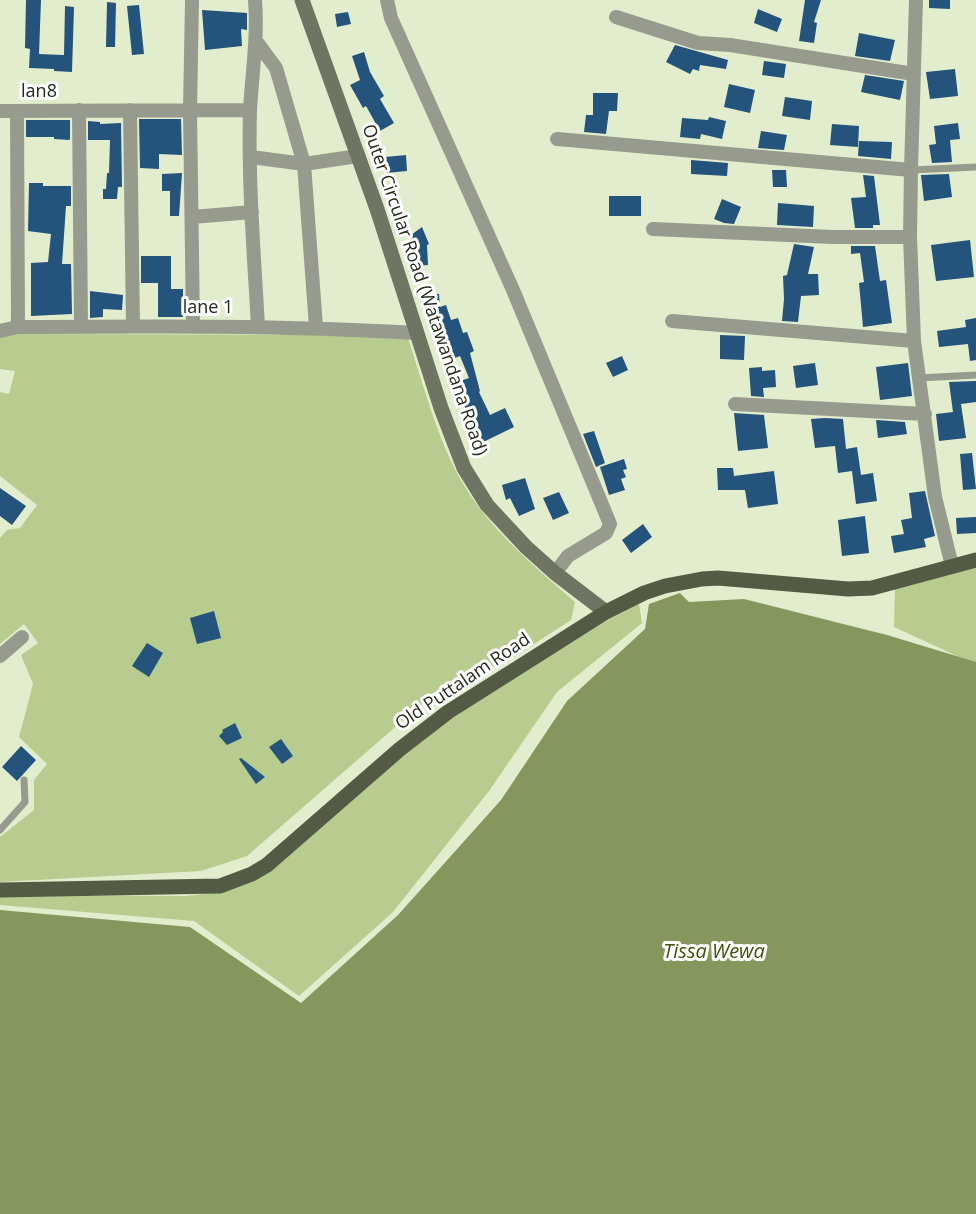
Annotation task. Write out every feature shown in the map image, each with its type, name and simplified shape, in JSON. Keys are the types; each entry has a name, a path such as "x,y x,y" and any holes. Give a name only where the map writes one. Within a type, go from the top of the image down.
{"main road":[{"name":"Outer Circular Road (Watawandana Road)","path":"302,0 358,156 451,438 471,481 504,525 555,573 606,612"},
{"name":"Old Puttalam Road","path":"0,890 220,886 252,874 284,851 400,749 448,712 606,612 644,593 665,586 702,579 744,579 813,586 866,588 902,581 976,560"}],"street":[{"path":"192,0 190,110 193,326"},
{"path":"255,0 256,41 250,110 258,326"},
{"path":"387,0 391,18 513,291 609,524 606,533 568,556 555,573"},
{"path":"916,0 910,170 914,341 935,497 952,566"},
{"path":"616,16 698,43 730,45 914,74"},
{"path":"256,41 276,68 304,164 316,327"},
{"path":"79,110 81,326"},
{"path":"130,110 133,326"},
{"name":"lan8","path":"0,111 250,110"},
{"path":"17,111 18,327"},
{"path":"557,140 910,170"},
{"path":"251,157 304,164 358,156"},
{"path":"192,217 252,212"},
{"path":"653,230 833,237 910,237"},
{"path":"672,321 914,341"},
{"name":"lane 1","path":"0,331 18,327 258,326 416,333"},
{"path":"735,404 925,414"},
{"path":"0,656 22,637"}],"lane":[{"path":"910,170 976,167"},
{"path":"919,378 976,375"},
{"path":"0,830 25,802 24,780"}],"shaded area":[{"path":"0,334 407,335 445,448 462,482 499,532 575,602 571,620 511,659 439,689 247,856 201,871 0,882 0,837 34,810 34,780 47,764 19,737 33,684 21,655 38,643 24,624 0,644 0,538 7,530 20,528 37,505 0,476 0,392 9,394 15,371 0,369"},
{"path":"976,566 976,662 972,663 894,627 895,588"},
{"path":"639,604 642,623 557,692 489,791 393,912 299,996 194,921 0,905 0,895 185,896 223,892 256,881 293,852 413,744 498,688 608,620"}],"water":[{"name":"Tissa Wewa","path":"680,593 689,602 744,599 887,635 976,662 976,1214 0,1214 0,910 190,927 301,1003 398,915 501,800 567,701 645,629 649,604"}],"building":[{"path":"26,0 41,0 39,54 64,55 65,6 74,7 72,72 29,68 30,49 25,48"},
{"path":"805,0 821,0 814,22 817,23 814,43 799,41"},
{"path":"929,0 950,0 950,9 929,8"},
{"path":"107,2 116,3 115,47 106,47"},
{"path":"139,5 144,54 132,55 127,6"},
{"path":"758,9 782,19 777,32 754,23"},
{"path":"202,10 247,13 247,30 241,29 242,46 205,50"},
{"path":"348,12 351,24 337,27 335,14"},
{"path":"859,33 895,40 890,61 855,56"},
{"path":"675,45 728,60 726,69 700,65 699,71 693,69 690,74 666,62"},
{"path":"364,52 370,72 384,96 380,99 394,123 380,131 366,106 363,108 350,85 360,80 352,56"},
{"path":"764,61 786,64 784,78 762,75"},
{"path":"955,69 958,96 930,99 926,72"},
{"path":"865,75 904,81 900,100 861,92"},
{"path":"729,84 755,90 750,113 724,107"},
{"path":"593,93 618,93 617,111 609,111 606,134 584,132 586,115 593,115"},
{"path":"785,97 812,101 810,120 782,116"},
{"path":"709,117 726,121 722,139 701,134 700,139 680,137 682,118 708,120"},
{"path":"139,119 181,119 182,155 159,154 159,169 140,168"},
{"path":"26,120 70,120 70,139 26,137"},
{"path":"88,121 100,122 100,124 121,123 122,187 118,187 117,199 103,199 103,189 106,189 107,173 109,173 110,140 88,140"},
{"path":"958,123 960,139 950,140 952,162 932,163 929,145 936,144 934,126"},
{"path":"832,124 859,126 858,147 830,145"},
{"path":"761,131 787,135 784,150 758,148"},
{"path":"859,141 892,142 891,159 858,156"},
{"path":"406,155 407,171 386,173 385,157"},
{"path":"691,160 728,163 727,176 691,174"},
{"path":"772,170 786,170 787,187 773,187"},
{"path":"182,173 179,216 170,216 170,191 162,191 162,174"},
{"path":"949,174 952,197 924,201 921,175"},
{"path":"863,175 874,176 880,225 873,225 873,228 855,228 851,198 866,197"},
{"path":"29,183 43,183 43,186 71,186 71,206 66,206 62,264 71,264 72,314 31,316 31,263 48,262 51,234 28,231"},
{"path":"609,196 641,196 641,216 609,216"},
{"path":"722,199 741,207 734,224 714,219"},
{"path":"778,203 814,206 813,227 777,225"},
{"path":"422,227 429,244 427,245 428,265 417,266 416,244 411,235"},
{"path":"970,240 974,277 936,281 931,245"},
{"path":"794,244 814,247 808,274 818,274 819,295 801,296 798,322 782,321 783,276 787,275"},
{"path":"851,246 875,246 880,281 886,280 892,323 863,327 859,283 864,282 860,253 851,254"},
{"path":"141,256 171,256 171,289 183,289 183,317 158,317 158,283 141,283"},
{"path":"90,291 123,295 122,310 103,309 103,317 90,318"},
{"path":"439,294 440,307 446,305 451,320 458,318 463,333 467,332 474,351 470,353 479,392 490,415 505,408 514,427 473,447 465,430 474,426 463,403 457,382 469,378 460,356 455,358 447,337 437,340 432,324 429,325 422,302 421,295"},
{"path":"976,318 976,360 970,361 968,344 939,347 937,331 966,327 965,320"},
{"path":"720,335 745,336 744,360 720,359"},
{"path":"622,356 628,370 613,377 606,363"},
{"path":"815,363 818,385 796,388 793,366"},
{"path":"908,363 912,396 880,400 876,367"},
{"path":"762,367 762,371 775,370 776,387 763,388 764,397 751,396 749,368"},
{"path":"976,381 976,402 961,404 966,438 939,441 936,414 953,412 949,382"},
{"path":"734,413 764,415 768,448 738,451"},
{"path":"811,419 843,419 846,449 857,447 861,475 873,473 877,501 856,504 852,471 838,473 835,446 815,448"},
{"path":"876,420 905,422 907,434 878,438"},
{"path":"594,431 605,463 596,467 583,434"},
{"path":"972,453 976,489 963,490 960,454"},
{"path":"624,459 627,469 623,470 626,477 621,479 625,490 609,495 600,467"},
{"path":"717,468 733,468 734,476 774,471 778,504 748,508 745,490 718,490"},
{"path":"525,478 535,509 519,516 510,498 506,500 502,485"},
{"path":"0,488 26,506 12,525 0,516"},
{"path":"925,491 935,536 924,539 926,547 894,553 891,536 904,534 901,520 912,518 909,493"},
{"path":"559,492 569,513 553,520 543,498"},
{"path":"865,516 869,553 842,556 838,520"},
{"path":"976,517 976,533 957,534 956,518"},
{"path":"643,524 652,537 631,553 622,540"},
{"path":"214,611 221,638 197,644 190,618"},
{"path":"147,643 163,653 149,677 132,666"},
{"path":"235,723 242,738 227,745 219,736 222,730"},
{"path":"281,739 293,756 282,764 269,747"},
{"path":"21,746 36,760 17,781 2,767"},
{"path":"241,758 265,777 256,784 239,759"}]}
